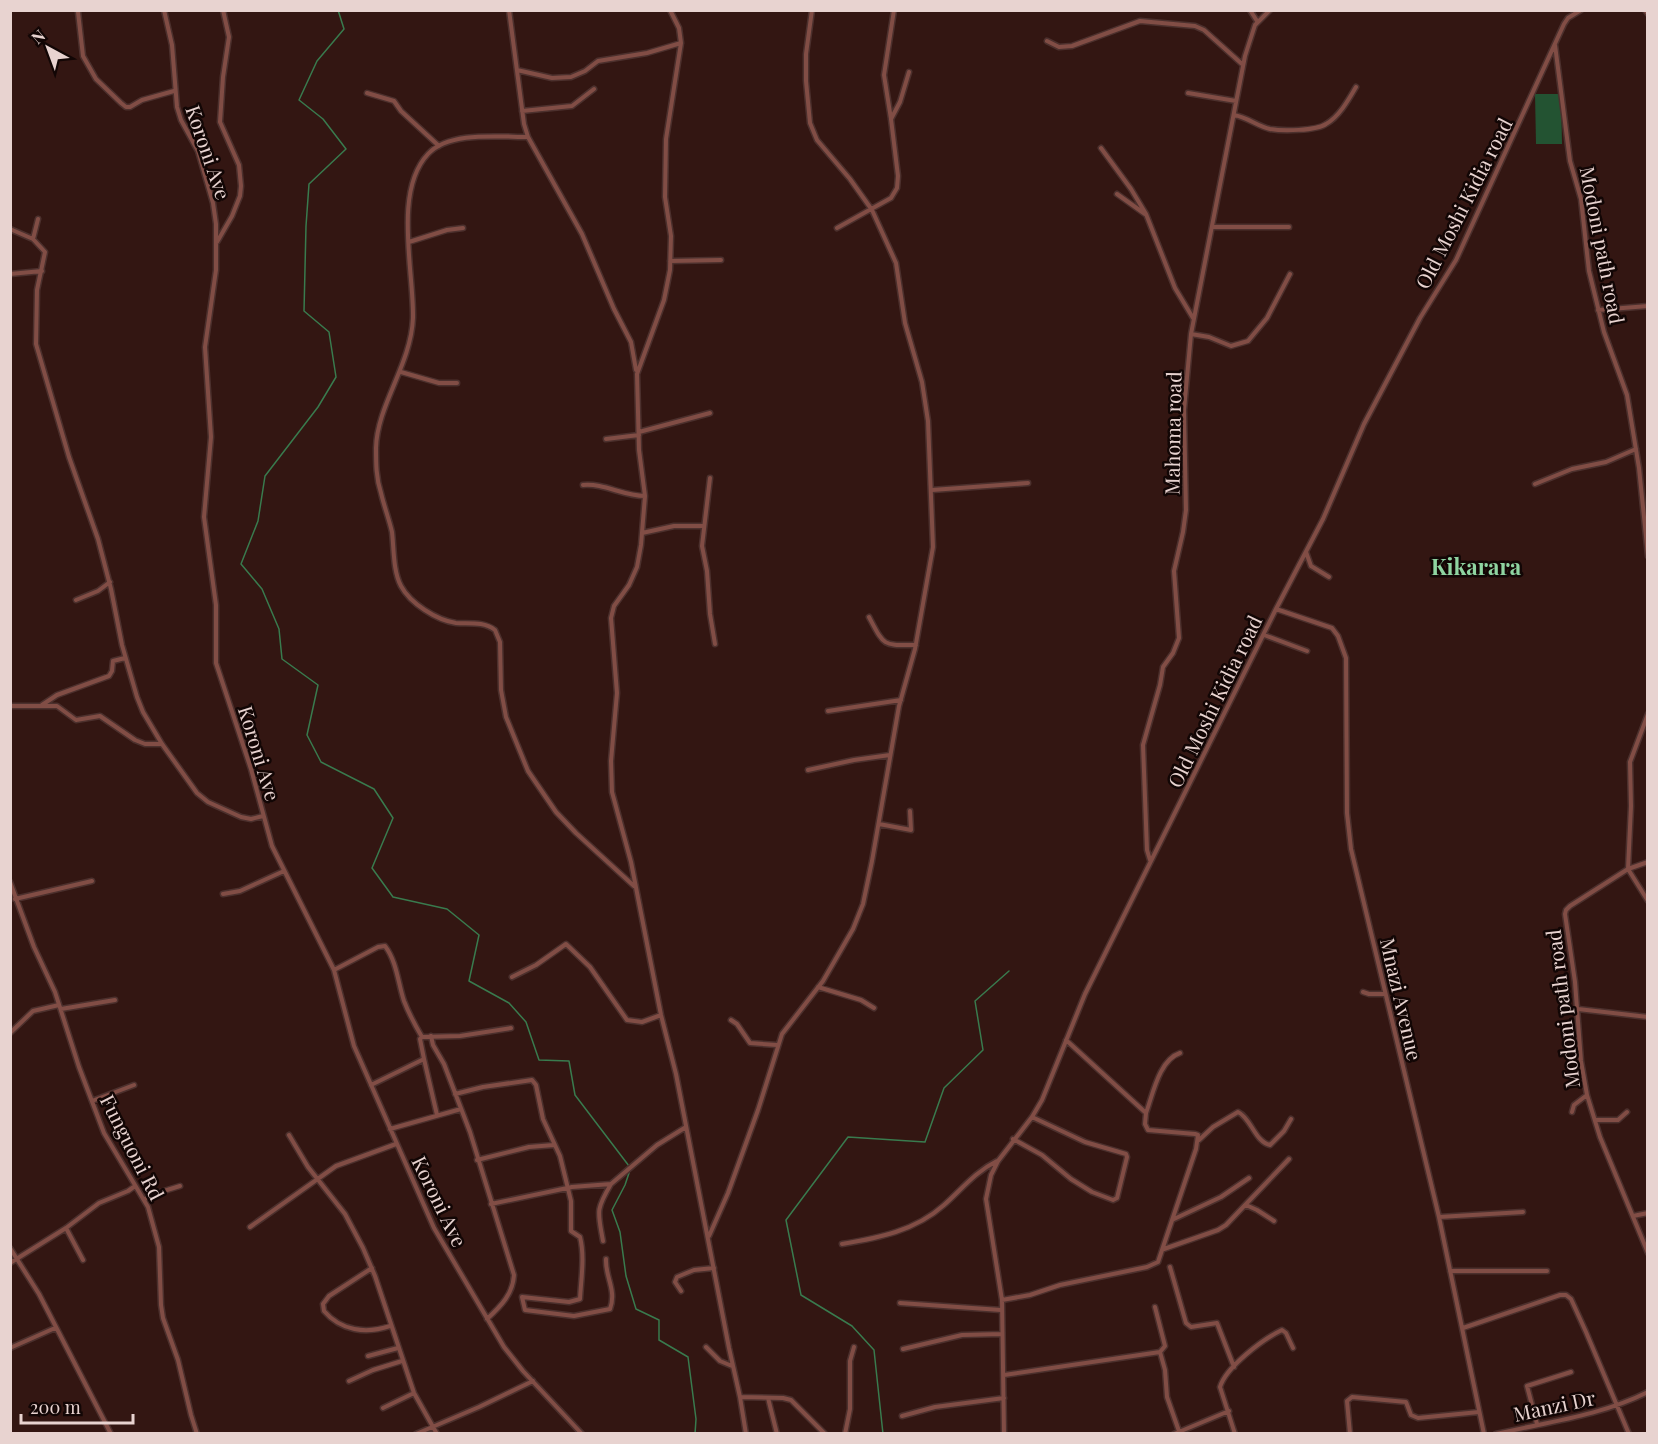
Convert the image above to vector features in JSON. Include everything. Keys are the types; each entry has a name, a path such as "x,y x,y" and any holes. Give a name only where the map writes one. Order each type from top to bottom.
{"street":[{"name":"Koroni Ave","path":"164,10 172,45 174,91 181,120 198,151 213,203 217,242 216,270 206,335 211,437 204,495 205,531 215,594 216,663 251,769 272,846 334,970 354,1046 444,1248 494,1333 509,1354 582,1434"},
{"path":"217,242 232,216 240,196 241,186 239,165 220,122 229,37 223,10"},
{"path":"509,10 522,111 528,136 582,234 634,352 637,374 639,458 645,496 637,567 629,585 614,606 611,618 617,693 610,761 612,792 629,854 709,1236 746,1434"},
{"path":"637,374 664,300 670,261 671,236 665,197 666,139 681,43 679,28 670,10"},
{"path":"709,1236 728,1193 758,1110 777,1045 786,1027 818,987 853,928 863,904 901,700 916,645 933,547 932,490 922,382 905,323 896,263 872,210 850,179 817,140 810,123 806,54 812,10"},
{"path":"837,228 891,198 897,188 898,176 884,68 894,10"},
{"path":"1250,10 1257,21 1270,10"},
{"name":"Old Moshi Kidia road","path":"1004,1434 1002,1300 986,1198 991,1175 1013,1139 1032,1117 1048,1088 1085,994 1323,519 1364,424 1420,318 1453,266 1572,10"},
{"path":"1568,18 1581,10"},
{"path":"78,12 83,56 96,79 121,104 130,107 142,100 174,91"},
{"path":"1047,41 1059,47 1072,46 1140,21 1195,26 1204,30 1243,64"},
{"name":"Mahoma road","path":"1151,861 1147,850 1143,745 1163,667 1173,653 1179,638 1174,571 1185,510 1184,410 1191,334 1243,64 1257,21"},
{"path":"517,70 552,78 571,77 598,62 647,53 681,43"},
{"name":"Modoni path road","path":"1555,44 1570,161 1581,200 1589,271 1604,332 1627,395 1636,449 1647,556"},
{"path":"891,119 900,102 909,72"},
{"path":"1234,115 1242,116 1271,129 1319,127 1331,120 1356,87"},
{"path":"522,111 572,106 594,89"},
{"path":"367,93 394,101 401,111 438,146"},
{"path":"1188,93 1236,101"},
{"path":"528,136 462,139 438,146 422,162 414,180 409,208 412,321 410,339 401,372 377,434 376,467 391,530 400,584 414,601 435,616 452,622 486,625 495,630 500,642 501,690 506,717 528,771 547,800 569,826 635,886"},
{"path":"1101,148 1146,214 1175,288 1193,319"},
{"path":"1117,194 1146,214"},
{"path":"33,238 38,219"},
{"path":"1212,227 1289,227"},
{"path":"409,242 447,230 463,228"},
{"path":"10,229 33,238 45,252 37,290 36,344 69,457 98,539 110,582 125,658 143,712 162,744 200,796 223,810 243,818 263,816"},
{"path":"670,261 721,260"},
{"path":"10,274 42,271"},
{"path":"1191,334 1206,336 1231,346 1248,340 1267,318 1290,274"},
{"path":"1598,310 1647,306"},
{"path":"401,372 439,383 457,383"},
{"path":"606,439 639,434 710,413"},
{"path":"1534,484 1572,469 1606,462 1636,449"},
{"path":"710,478 702,546 715,644"},
{"path":"932,490 1028,483"},
{"path":"583,485 599,486 633,496 645,496"},
{"path":"642,532 674,526 704,526"},
{"path":"1306,551 1311,566 1329,577"},
{"path":"76,600 98,591 110,582"},
{"name":"Mnazi Avenue","path":"1276,609 1332,628 1343,648 1346,669 1349,831 1356,870 1439,1217 1484,1434"},
{"path":"869,617 885,644 916,645"},
{"path":"1264,634 1307,651"},
{"path":"42,706 57,695 109,676 113,661 125,658"},
{"path":"828,711 901,700"},
{"path":"10,706 57,706 76,720 100,716 135,740 145,744 162,744"},
{"path":"1647,714 1630,762 1631,806 1628,869 1647,901"},
{"path":"808,770 890,755"},
{"path":"879,824 911,830 910,811"},
{"path":"1628,869 1647,862"},
{"name":"Modoni path road","path":"1628,869 1566,910 1578,1009 1581,1061 1587,1095 1600,1137 1634,1216 1647,1253"},
{"path":"223,894 240,891 284,871"},
{"name":"Funguoni Rd","path":"10,882 60,1007 104,1133 145,1199 154,1225 159,1246 163,1318 178,1360 197,1434"},
{"path":"15,899 92,882"},
{"path":"512,977 536,965 566,944 590,967 627,1020 642,1022 661,1015"},
{"path":"334,970 378,947 385,946 398,974 401,992 411,1020 422,1037 420,1039 437,1115"},
{"path":"818,987 861,1000 874,1008"},
{"path":"1363,992 1385,994"},
{"path":"10,1033 33,1011 115,1000"},
{"path":"1578,1009 1647,1017"},
{"path":"731,1020 737,1024 750,1043 777,1045"},
{"path":"422,1037 460,1036 511,1028"},
{"path":"431,1036 470,1132 514,1275 514,1286 510,1293 487,1319"},
{"path":"1066,1040 1146,1113"},
{"path":"1002,1300 1147,1267 1158,1262 1198,1136 1149,1130 1145,1124 1146,1113 1164,1066 1172,1056 1180,1053"},
{"path":"371,1085 424,1059"},
{"path":"455,1094 483,1087 532,1080 536,1085 543,1119 559,1153 572,1211 571,1231 580,1237 582,1250 580,1300 558,1302 522,1297 525,1309 528,1312 574,1316 610,1308 613,1291 606,1268 606,1259"},
{"path":"92,1101 134,1085"},
{"path":"1572,1112 1574,1105 1587,1095"},
{"path":"390,1129 460,1109"},
{"path":"1198,1141 1213,1127 1238,1112 1244,1116 1263,1143 1270,1145 1284,1131 1291,1119"},
{"path":"1595,1120 1618,1120 1627,1112"},
{"path":"1013,1139 1042,1155 1071,1179 1092,1192 1113,1200 1118,1198 1126,1154 1085,1142 1032,1117"},
{"path":"603,1241 598,1212 611,1184 657,1145 686,1127"},
{"path":"289,1135 317,1179 345,1214 372,1268 414,1393 437,1434"},
{"path":"250,1227 345,1162 396,1144"},
{"path":"477,1160 529,1147 554,1145"},
{"path":"1163,1250 1218,1230 1233,1220 1289,1159"},
{"path":"842,1244 882,1238 902,1231 934,1213 980,1170 998,1161"},
{"path":"1173,1219 1221,1197 1249,1178"},
{"path":"491,1204 567,1189 611,1184"},
{"path":"10,1263 66,1228 99,1203 135,1186"},
{"path":"145,1199 180,1186"},
{"path":"1246,1205 1257,1209 1274,1221"},
{"path":"1439,1217 1523,1212"},
{"path":"1634,1216 1647,1213"},
{"path":"66,1228 83,1260"},
{"path":"10,1248 39,1294 111,1434"},
{"path":"1170,1267 1186,1323 1191,1327 1217,1323 1234,1366"},
{"path":"372,1268 329,1296 323,1304 324,1311 338,1322 359,1330 370,1332 390,1326"},
{"path":"681,1291 675,1282 677,1277 694,1270 714,1268"},
{"path":"1450,1271 1547,1271"},
{"path":"1463,1328 1560,1295 1566,1295 1571,1299 1629,1434"},
{"path":"900,1304 1001,1310"},
{"path":"1004,1376 1160,1352 1165,1346 1155,1307"},
{"path":"10,1348 55,1328"},
{"path":"1235,1434 1220,1387 1225,1377 1234,1366 1281,1330 1286,1333 1293,1348"},
{"path":"903,1348 963,1335 1002,1334"},
{"path":"706,1347 720,1361 732,1366"},
{"path":"845,1434 850,1409 850,1360 854,1347"},
{"path":"369,1356 398,1348"},
{"path":"1160,1352 1165,1370 1167,1397 1178,1433 1229,1411"},
{"path":"349,1381 373,1370 402,1361"},
{"path":"1537,1424 1527,1386 1571,1372"},
{"path":"416,1434 533,1381"},
{"name":"Manzi Dr","path":"1496,1434 1590,1414 1618,1406 1647,1392"},
{"path":"383,1408 414,1393"},
{"path":"740,1397 791,1400 825,1434"},
{"path":"1350,1433 1347,1401 1352,1397 1406,1402 1411,1415 1418,1418 1480,1412"},
{"path":"768,1398 777,1434"},
{"path":"902,1416 935,1407 1004,1398"}],"green space":[{"path":"1535,94 1561,94 1562,144 1536,144"}],"waterway":[{"path":"338,10 344,29 317,61 299,100 323,119 346,149 309,184 306,226 304,311 329,332 336,377 318,407 265,476 258,521 241,564 262,589 279,629 282,659 318,685 307,735 321,762 374,789 393,818 372,868 393,897 447,909 479,935 469,981 509,1003 526,1022 539,1060 569,1061 575,1095 629,1166"},
{"path":"883,1434 874,1350 852,1326 801,1295 786,1220 848,1137 925,1142 944,1088 983,1050 975,1001 1009,971"},
{"path":"630,1170 612,1210 620,1232 626,1276 636,1309 659,1320 659,1340 688,1357 696,1419 695,1434"}],"district":[{"name":"Kikarara","path":"1476,566"}]}
